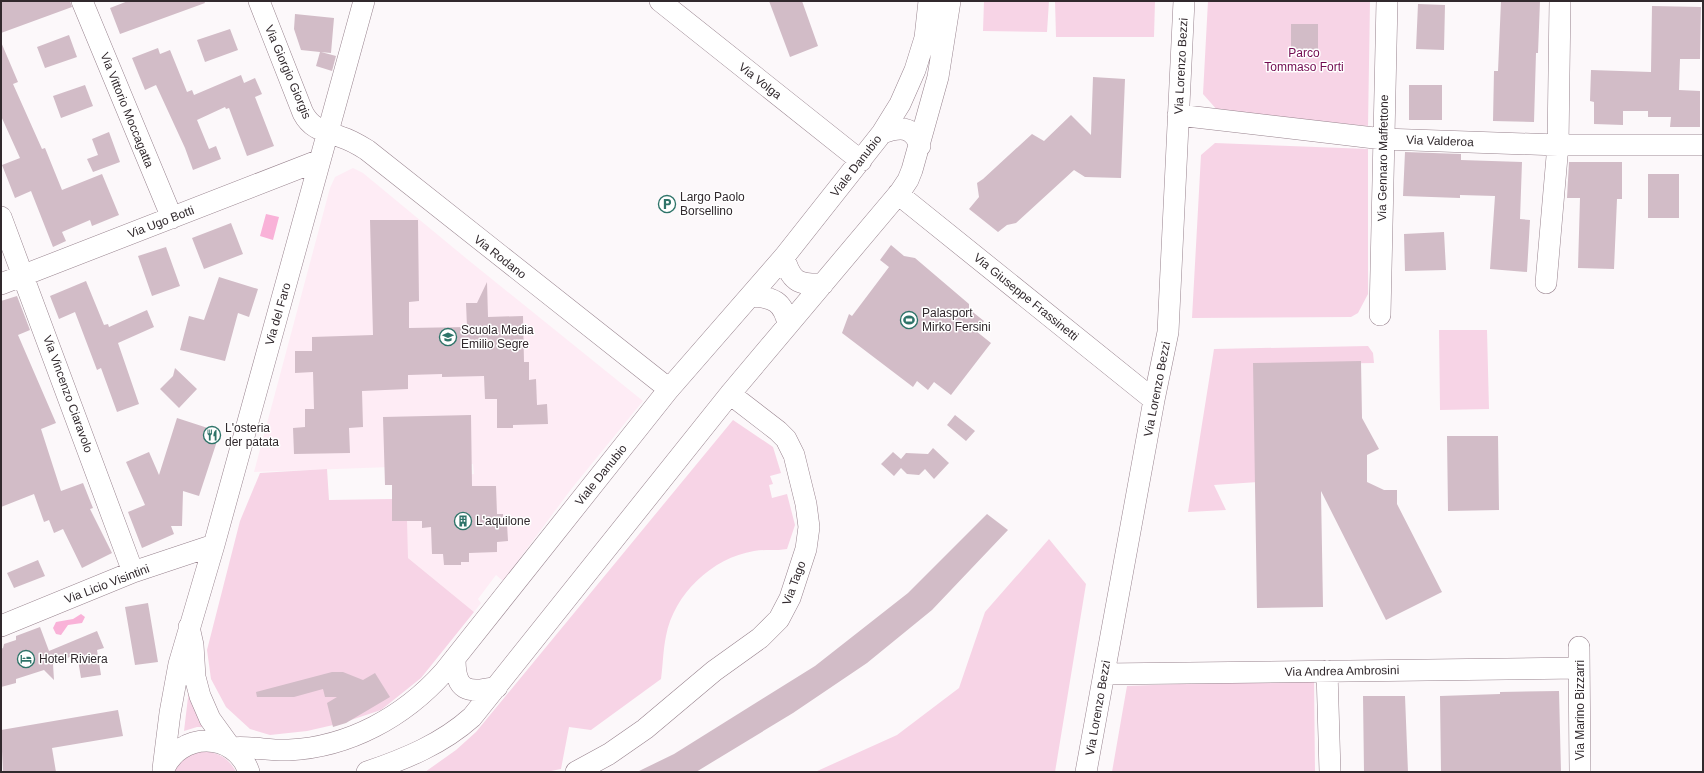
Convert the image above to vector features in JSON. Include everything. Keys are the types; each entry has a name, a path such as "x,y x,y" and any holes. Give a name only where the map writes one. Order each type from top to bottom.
{"street":[{"name":"Via Vittorio Moccagatta","path":"82,1 172,218"},
{"name":"Via Giorgio Giorgis","path":"259,1 303,113 312,125 328,133"},
{"name":"Via del Faro","path":"163,770 174,687 179,664 214,544 364,1"},
{"name":"Via Volga","path":"660,1 861,161"},
{"path":"882,133 900,104 915,70 925,38 930,1"},
{"path":"367,772 400,761 452,734 472,717 730,394 898,194 908,180 920,146 942,63 950,1"},
{"name":"Via Lorenzo Bezzi","path":"1086,772 1154,400 1168,332 1184,1"},
{"name":"Via Gennaro Maffettone","path":"1380,315 1387,1"},
{"path":"1546,283 1558,145 1560,1"},
{"name":"Via Valderoa","path":"1178,115 1383,139 1558,145 1703,145"},
{"name":"Viale Danubio","path":"231,748 301,750 328,745 352,738 377,726 403,709 438,679 669,390 784,257 882,133 893,129 908,130 915,136 920,146"},
{"name":"Via Rodano","path":"328,133 353,142 367,150 669,390"},
{"name":"Via Ugo Botti","path":"1,284 320,160"},
{"name":"Via Giuseppe Frassinetti","path":"898,194 1154,400"},
{"name":"Via Vincenzo Ciaravolo","path":"1,217 133,572"},
{"path":"784,257 789,272 796,280 807,284 823,284"},
{"path":"750,296 764,296 776,300 784,312 788,324"},
{"name":"Via Tago","path":"576,772 609,754 638,735 714,671 760,638 779,619 790,598 806,549 809,527 806,504 794,455 786,439 778,431 730,394"},
{"name":"Via Licio Visintini","path":"1,626 133,572 214,544"},
{"path":"189,627 193,646 196,683 200,696 210,719 231,748 247,765 249,772"},
{"name":"Via Marino Bizzarri","path":"1579,647 1580,772"},
{"path":"455,658 456,674 460,683 464,687 475,690 497,687"},
{"name":"Via Andrea Ambrosini","path":"1104,674 1579,668"},
{"path":"1327,671 1330,772"},
{"path":"163,770 170,757 180,748 192,742 219,742 231,748"}],"shaded area":[{"path":"353,168 363,173 643,401 572,488 503,581 496,575 478,599 481,603 474,612 408,558 369,500 400,499 455,476 474,474 473,464 254,472 330,188 335,177"},
{"path":"266,214 279,217 273,240 260,236"},
{"path":"81,614 85,617 82,623 68,625 61,635 56,634 53,628 56,622 73,619"}],"green space":[{"path":"984,1 1049,1 1047,32 983,31"},
{"path":"1055,1 1155,1 1154,37 1056,37"},
{"name":"Parco Tommaso Forti","path":"1208,1 1370,1 1368,126 1218,111 1203,94"},
{"path":"1215,143 1368,149 1368,294 1358,313 1351,317 1192,318 1201,155"},
{"path":"1439,330 1487,330 1489,409 1440,410"},
{"path":"1368,346 1373,353 1374,363 1258,365 1258,482 1214,485 1226,510 1188,512 1214,349"},
{"path":"733,420 773,447 781,473 770,476 773,484 769,485 772,498 787,494 795,525 787,549 758,550 738,555 724,561 697,580 686,592 670,621 665,641 661,679 591,730 569,727 561,769 546,772 425,772 456,750 476,732"},
{"path":"327,469 329,500 392,499 392,521 407,521 408,558 474,612 421,678 381,710 342,723 307,731 270,735 250,729 226,707 211,679 207,650 240,521 260,473"},
{"path":"1049,539 1086,584 1055,772 815,772 897,735 959,688 985,612"},
{"path":"1314,679 1315,772 1112,772 1127,686"},
{"path":"189,689 210,727 197,727 184,731"},
{"path":"204,751 223,757 230,763 236,772 174,772 182,760"}],"building":[{"path":"1,1 70,1 72,7 1,33"},
{"path":"128,1 204,1 205,3 120,34 110,8"},
{"path":"769,1 802,1 818,46 790,57"},
{"path":"1501,1 1540,1 1538,53 1536,53 1534,122 1493,121 1494,71 1498,71"},
{"path":"1418,4 1445,5 1444,50 1416,49"},
{"path":"1652,6 1701,7 1700,59 1680,59 1679,90 1700,91 1700,127 1670,127 1671,117 1648,117 1648,111 1623,111 1623,125 1594,124 1594,102 1590,101 1591,70 1651,72"},
{"path":"295,14 334,18 331,53 321,52 336,56 332,71 316,66 320,52 301,50 294,29"},
{"path":"1291,24 1318,24 1318,52 1291,52"},
{"path":"230,29 238,50 205,62 197,40"},
{"path":"69,35 77,57 45,68 37,47"},
{"path":"1,42 18,82 13,84 42,149 45,148 62,190 102,174 119,215 92,226 90,220 62,232 66,241 53,247 31,191 15,198 2,165 20,158 1,116"},
{"path":"158,48 160,54 170,50 187,92 192,90 194,95 241,75 244,83 255,78 262,94 255,97 274,146 247,156 229,108 226,109 225,107 197,120 209,149 216,146 221,159 193,170 185,148 156,85 145,90 132,58"},
{"path":"1093,77 1125,79 1121,178 1085,177 1074,170 1016,223 1007,225 998,232 969,209 979,197 977,183 1032,134 1044,141 1071,115 1091,135"},
{"path":"85,85 93,106 61,118 53,96"},
{"path":"1409,85 1442,85 1442,120 1409,120"},
{"path":"109,132 120,162 93,172 87,159 98,155 92,139"},
{"path":"1405,152 1461,154 1461,160 1522,162 1520,219 1530,220 1527,272 1490,269 1495,196 1460,195 1460,198 1403,196"},
{"path":"1569,162 1622,162 1622,199 1617,199 1614,269 1578,268 1580,198 1567,198"},
{"path":"1648,174 1679,174 1679,218 1648,218"},
{"name":"Scuola Media Emilio Segre","path":"370,220 418,220 419,301 409,302 409,328 467,327 466,303 477,303 487,282 488,317 523,316 524,362 529,362 529,380 536,379 537,405 547,404 548,424 513,425 513,428 497,428 497,399 485,399 484,376 442,377 442,374 408,375 408,389 362,391 363,427 349,428 350,453 294,454 293,428 305,427 305,409 314,409 313,372 295,373 295,351 312,351 312,337 373,335"},
{"path":"231,223 243,254 204,269 192,238"},
{"path":"1444,232 1446,270 1405,271 1404,234"},
{"name":"Palasport Mirko Fersini","path":"891,245 904,256 915,258 969,304 969,309 984,321 976,331 991,343 951,395 934,382 928,390 917,381 913,387 842,333 849,314 852,316 889,267 880,260"},
{"path":"166,247 180,286 152,296 138,256"},
{"path":"219,277 258,289 249,317 238,313 225,361 180,350 189,316 204,320"},
{"path":"86,281 104,325 108,324 109,327 147,310 154,327 118,343 139,404 117,412 101,368 97,370 75,312 59,319 50,296"},
{"path":"17,296 30,330 18,335 56,423 41,429 61,491 83,483 93,508 90,509 112,553 82,568 63,529 54,533 49,520 44,522 34,494 1,507 1,301"},
{"path":"1361,361 1362,418 1379,449 1367,455 1367,482 1384,490 1397,490 1397,504 1442,592 1386,620 1321,491 1323,607 1257,608 1253,363"},
{"path":"175,368 197,389 179,408 160,389 173,376"},
{"path":"471,415 472,486 496,486 497,514 503,514 503,524 507,524 508,541 497,542 497,552 469,553 469,562 461,562 461,565 444,565 443,554 432,554 431,527 422,528 422,521 392,521 392,485 385,485 383,417"},
{"path":"955,415 975,431 966,441 947,425"},
{"path":"177,418 220,432 199,496 183,491 182,526 171,526 174,534 142,548 128,512 145,505 126,462 149,452 159,475"},
{"path":"1447,436 1498,436 1499,510 1448,511"},
{"path":"933,448 949,463 934,479 925,469 919,475 907,474 901,468 894,476 881,464 893,452 901,459 906,453 928,454"},
{"path":"987,514 1008,530 932,610 867,663 793,713 696,772 637,772 674,754 815,666 908,593"},
{"path":"38,560 45,576 14,588 7,573"},
{"path":"148,603 158,662 135,665 125,607"},
{"name":"Hotel Riviera","path":"40,627 49,651 97,631 104,648 97,650 101,675 81,678 77,654 53,664 54,680 44,670 16,679 16,683 1,687 1,649 3,648 4,644 16,640 16,636"},
{"path":"332,672 343,672 363,680 375,673 390,697 346,723 333,727 327,703 337,697 325,697 323,689 294,697 257,697 256,692"},
{"path":"1559,691 1561,772 1441,772 1440,696 1500,694 1500,692"},
{"path":"1363,696 1405,696 1408,772 1364,772"},
{"path":"118,710 123,736 52,748 56,772 3,772 1,730"}],"place":[{"name":"Largo Paolo Borsellino","path":"667,204"},
{"name":"Palasport Mirko Fersini","path":"909,320"},
{"name":"Scuola Media Emilio Segre","path":"448,337"},
{"name":"L'osteria der patata","path":"212,435"},
{"name":"L'aquilone","path":"463,521"},
{"name":"Hotel Riviera","path":"26,659"}]}
